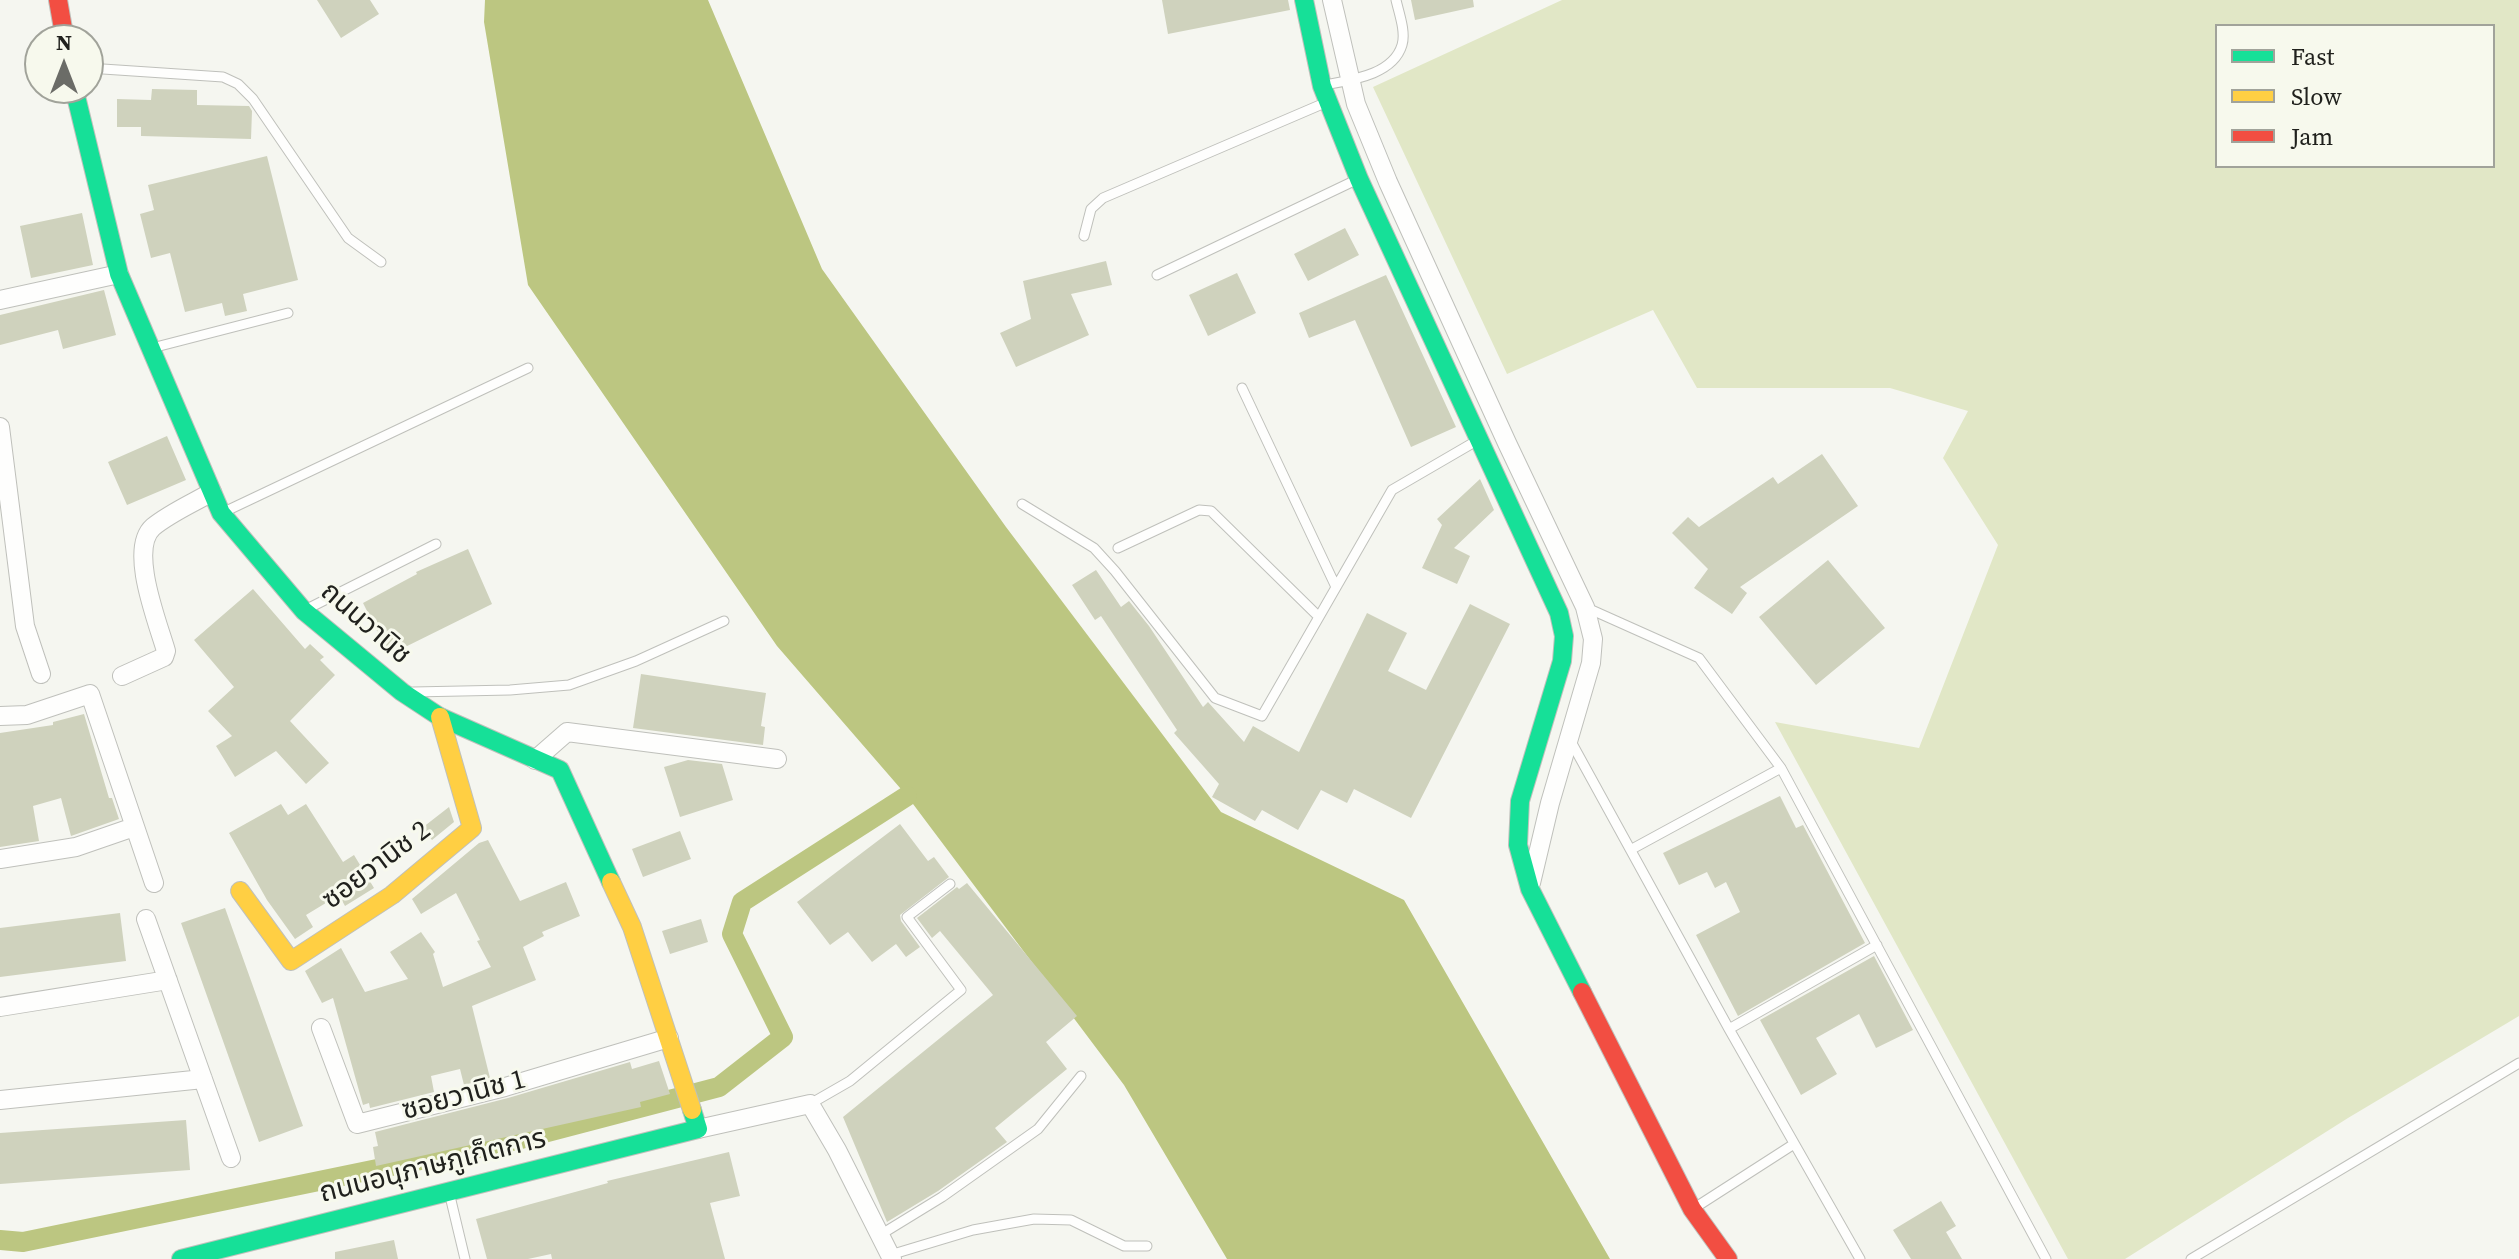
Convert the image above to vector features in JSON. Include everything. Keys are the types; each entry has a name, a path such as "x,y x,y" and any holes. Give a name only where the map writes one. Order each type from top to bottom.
{"street":[{"path":"58,0 62,24"},
{"path":"1304,0 1324,94 1359,179 1559,613 1564,636 1562,661 1520,801 1518,845 1530,889 1692,1209 1728,1259"},
{"path":"1332,0 1349,80 1388,182 1585,607 1593,639 1591,663 1550,803 1530,889"},
{"name":"ถนนวานิช","path":"78,104 119,274 221,513 304,611 402,692 440,717 560,770 632,927 698,1129"},
{"path":"0,300 119,274"},
{"path":"0,427 25,626 41,674"},
{"path":"122,676 164,657 166,651 141,558 145,540 151,529 212,492"},
{"path":"0,716 27,715 90,694 154,883"},
{"name":"ซอยวานิช 2","path":"240,891 291,961 392,895 472,828 440,717"},
{"path":"535,760 567,732 777,759"},
{"path":"0,859 76,847 134,827"},
{"path":"146,919 231,1158"},
{"path":"0,1007 168,980"},
{"name":"ซอยวานิช 1","path":"321,1028 357,1124 505,1087 669,1038"},
{"path":"0,1100 203,1079"},
{"path":"698,1129 810,1104 891,1257"},
{"name":"ถนนอนุภาษภูเก็ตการ","path":"181,1259 698,1129"}],"lane":[{"path":"1084,236 1091,209 1103,198 1349,80 1390,64 1402,44 1396,0"},
{"path":"104,69 223,77 238,84 253,99 348,238 381,262"},
{"path":"1157,275 1359,179"},
{"path":"149,348 288,313"},
{"path":"221,513 528,368"},
{"path":"1242,388 1336,587"},
{"path":"1022,504 1094,548 1215,698 1262,716 1392,490 1478,440"},
{"path":"1118,548 1199,510 1211,511 1319,617"},
{"path":"304,611 436,544"},
{"path":"1585,607 1699,658 1781,768 2046,1259"},
{"path":"402,692 510,690 569,685 636,661 724,621"},
{"path":"1569,738 1860,1259"},
{"path":"1632,849 1781,768"},
{"path":"810,1104 850,1081 961,990 907,917 950,884"},
{"path":"1729,1029 1877,945"},
{"path":"2191,1259 2519,1063"},
{"path":"880,1235 942,1197 1038,1129 1081,1076"},
{"path":"1692,1209 1794,1144"},
{"path":"449,1192 465,1259"},
{"path":"891,1257 973,1230 1034,1219 1071,1220 1124,1246 1147,1246"}],"shaded area":[{"path":"485,0 708,0 822,269 1006,527 1221,812 1404,900 1610,1259 1227,1259 1124,1085 907,796 777,646 528,285 484,22"},
{"path":"1562,0 2519,0 2519,1016 2348,1118 2125,1259 2068,1259 1775,722 1919,748 1998,545 1943,458 1968,411 1890,388 1697,388 1653,310 1507,374 1373,87"}],"building":[{"path":"317,0 370,0 379,14 341,38"},
{"path":"1162,0 1288,0 1290,10 1168,34"},
{"path":"1411,0 1473,0 1474,7 1415,20"},
{"path":"152,89 197,90 197,105 249,106 252,111 251,139 141,136 141,127 117,127 117,99 151,100"},
{"path":"267,156 298,280 243,294 247,311 225,316 222,303 185,312 170,253 151,258 140,214 154,210 148,185"},
{"path":"82,213 93,265 31,278 20,226"},
{"path":"1345,228 1359,255 1308,281 1294,254"},
{"path":"1106,261 1112,285 1071,294 1089,335 1016,367 1000,333 1031,319 1023,281"},
{"path":"1237,273 1256,313 1208,336 1189,295"},
{"path":"1386,275 1456,427 1411,447 1355,320 1309,338 1299,313"},
{"path":"104,290 116,335 63,349 58,330 0,345 0,315"},
{"path":"167,436 186,480 127,505 108,462"},
{"path":"1822,454 1858,506 1740,587 1747,593 1732,614 1694,588 1708,569 1672,533 1688,517 1699,527 1773,477 1778,484"},
{"path":"1480,479 1494,510 1454,548 1470,556 1457,584 1422,568 1442,525 1437,519"},
{"path":"468,549 492,604 389,655 363,603 416,572"},
{"path":"1828,560 1885,628 1816,685 1759,617"},
{"path":"1096,570 1121,607 1129,601 1149,626 1203,707 1208,702 1244,742 1253,726 1299,752 1367,613 1407,633 1388,671 1426,690 1470,604 1510,624 1411,818 1354,789 1347,803 1321,790 1298,830 1262,810 1255,821 1212,797 1219,784 1174,733 1177,730 1101,616 1095,620 1072,585"},
{"path":"253,589 305,649 310,644 324,657 320,660 335,675 290,721 329,763 306,784 276,751 235,777 216,746 232,736 208,711 234,687 194,640"},
{"path":"641,674 766,693 761,726 765,727 763,745 633,728"},
{"path":"84,714 109,798 112,798 119,819 71,836 61,798 33,806 39,841 0,847 0,733 53,725 53,722"},
{"path":"688,760 722,764 733,800 680,817 664,767"},
{"path":"1780,796 1796,828 1803,825 1865,943 1738,1016 1696,935 1740,912 1726,882 1715,888 1707,872 1679,885 1663,853"},
{"path":"281,804 288,815 306,804 343,862 354,855 374,888 345,906 339,895 306,915 313,927 295,939 267,900 229,833"},
{"path":"449,807 454,822 432,840 422,828"},
{"path":"900,824 928,861 934,857 949,877 900,915 920,947 906,957 896,944 872,962 848,932 830,945 797,902"},
{"path":"680,831 691,859 643,877 632,849"},
{"path":"488,840 520,901 566,882 580,916 542,932 544,936 523,947 536,980 472,1006 490,1078 464,1085 460,1069 431,1076 434,1092 370,1108 369,1103 363,1105 333,998 322,1003 305,971 341,948 365,992 408,979 390,952 421,932 435,952 443,987 491,967 456,893 421,914 412,899 479,843"},
{"path":"967,883 1077,1016 1046,1042 1067,1069 995,1128 1007,1142 938,1191 887,1222 843,1117 993,995 940,931 932,938 917,918 957,887 959,889"},
{"path":"225,908 303,1126 259,1142 181,923"},
{"path":"120,913 126,961 0,977 0,928"},
{"path":"701,919 708,942 670,954 662,931"},
{"path":"1874,956 1913,1030 1876,1048 1859,1014 1816,1038 1837,1074 1801,1095 1760,1020"},
{"path":"659,1061 670,1094 640,1102 641,1107 376,1166 373,1147 378,1146 375,1132 508,1098 630,1062 632,1069"},
{"path":"186,1120 190,1170 0,1184 0,1133"},
{"path":"729,1152 740,1196 710,1203 725,1259 552,1259 551,1254 528,1259 487,1259 476,1219 607,1181"},
{"path":"1941,1201 1956,1226 1946,1232 1962,1259 1911,1259 1893,1230"},
{"path":"394,1240 398,1259 335,1259 335,1252"}],"waterway":[{"path":"0,1240 23,1242 513,1141 719,1087 783,1037 732,934 742,902 907,796"}],"traffic: fast":[{"path":"1304,0 1322,86 1359,179 1559,613 1564,636 1562,661 1520,801 1518,845 1530,889 1582,992"},
{"path":"78,104 119,274 221,513 304,611 402,692 440,717 560,770 611,882"},
{"path":"181,1259 698,1129 692,1110"}],"traffic: slow":[{"path":"240,891 291,961 392,895 472,828 440,717"},
{"path":"611,882 632,927 692,1110"}],"traffic: jam":[{"path":"58,0 62,24"},
{"path":"1582,992 1692,1209 1728,1259"}]}
